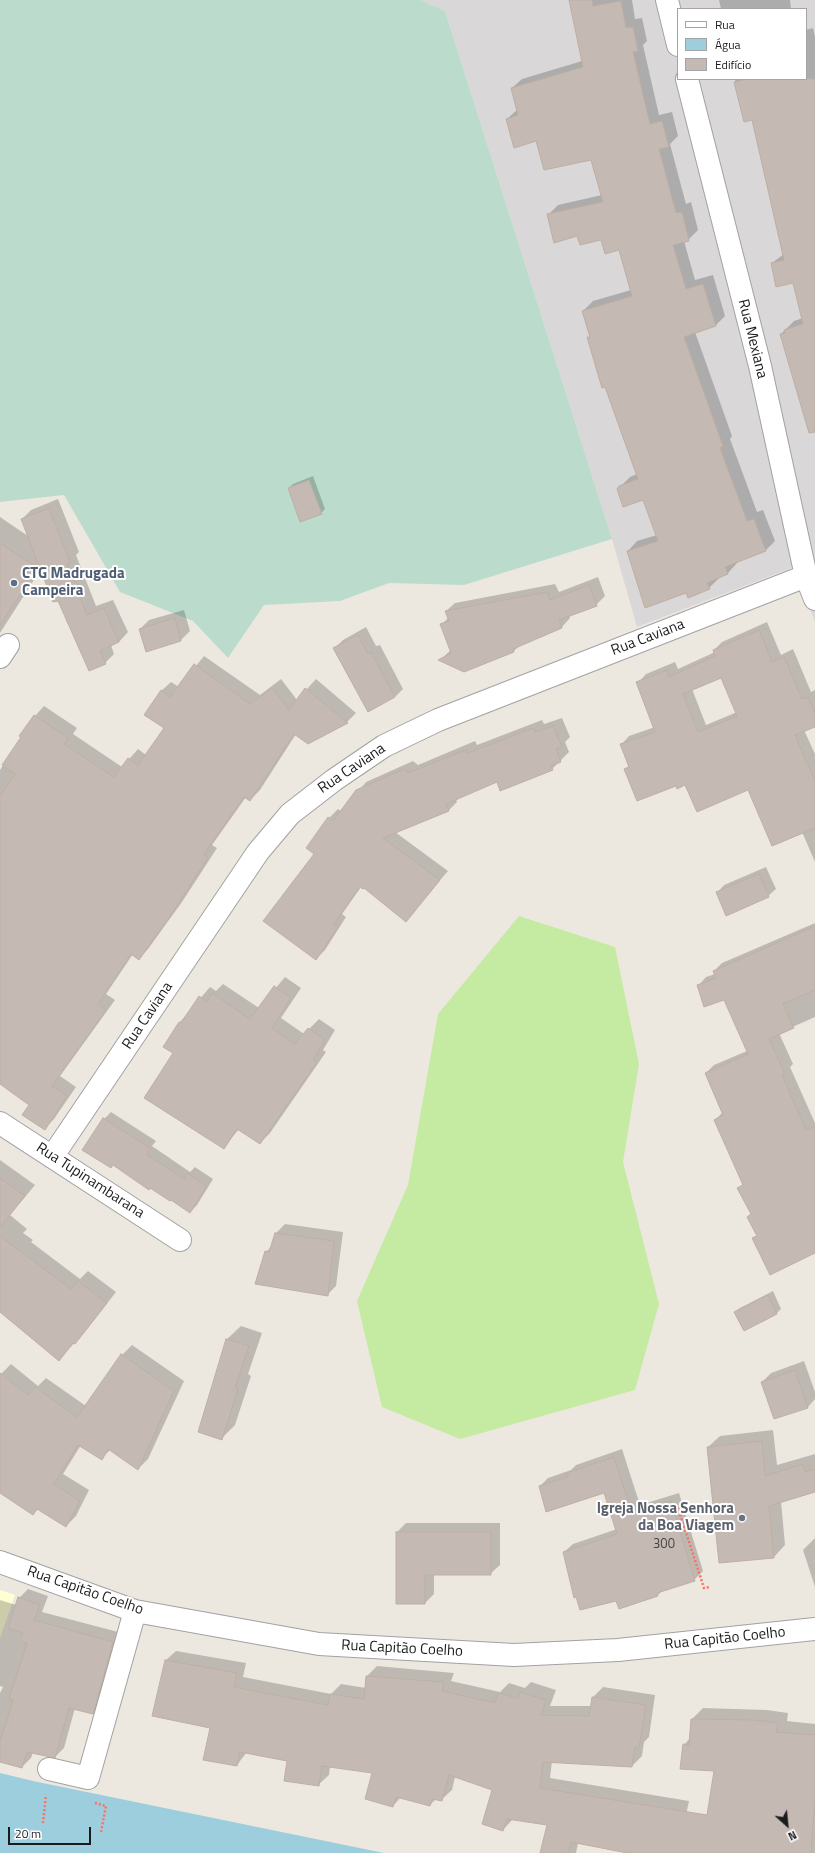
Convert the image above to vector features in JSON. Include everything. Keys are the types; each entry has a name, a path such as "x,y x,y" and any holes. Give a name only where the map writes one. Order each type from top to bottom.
{"street":[{"path":"667,0 677,41"},
{"name":"Rua Mexiana","path":"687,80 760,366 806,576 815,599"},
{"name":"Rua Caviana","path":"52,1157 258,852 290,814 334,780 384,746 438,720 806,576"},
{"name":"Rua Tupinambarana","path":"0,1123 180,1240"},
{"name":"Rua Capitão Coelho","path":"0,1562 135,1611 319,1644 514,1655 618,1650 815,1630"},
{"path":"49,1769 88,1778 135,1611"}],"path":[{"path":"673,1509 678,1508 704,1588 710,1587"},
{"path":"43,1823 46,1793 54,1795"},
{"path":"91,1802 106,1806 101,1832"}],"shaded area":[{"path":"0,0 421,0 445,11 612,539 464,585 389,583 340,601 264,605 228,658 193,621 120,592 64,495 0,502"},
{"path":"421,0 815,0 815,622 794,567 637,627 612,539 445,11"},
{"path":"0,1590 15,1595 0,1638"}],"green space":[{"path":"519,916 615,947 639,1064 623,1162 659,1304 635,1390 460,1439 382,1407 357,1301 408,1185 438,1014"}],"water":[{"path":"0,1773 33,1781 384,1853 0,1853"}],"building":[{"path":"569,0 592,0 593,6 621,1 626,28 633,27 638,51 633,52 650,124 662,121 669,147 659,149 676,213 682,212 689,241 673,245 686,289 703,284 716,326 684,337 723,446 720,448 747,521 754,519 766,551 725,567 728,574 707,583 710,589 688,598 686,593 645,608 627,551 658,541 643,500 623,507 617,489 619,486 638,479 605,387 602,388 587,337 590,337 582,311 632,296 619,250 605,254 601,240 580,245 577,236 554,243 547,214 603,202 591,160 544,170 536,141 514,148 506,119 518,115 511,88 583,67"},
{"path":"815,79 815,432 809,433 780,334 785,333 784,330 803,324 793,283 776,287 771,263 784,260 752,120 744,122 734,82 742,80"},
{"path":"309,480 322,514 300,522 288,488"},
{"path":"49,508 70,562 67,564 87,615 104,608 119,642 100,651 106,664 89,671 58,601 53,602 21,519"},
{"name":"CTG Madrugada Campeira","path":"0,543 38,568 0,625"},
{"path":"589,585 597,606 559,620 562,628 513,649 514,652 464,672 438,660 451,653 440,624 449,621 445,611 547,592 550,600"},
{"path":"175,618 181,641 146,652 139,629"},
{"path":"759,630 772,662 784,657 802,699 808,697 815,713 815,727 795,735 815,781 815,828 772,846 748,790 697,812 685,785 677,789 676,786 637,801 624,769 629,767 620,744 655,732 636,682 667,670 669,677 715,656 713,650","holes":["721,678 737,716 698,732 683,694"]},
{"path":"358,635 368,654 371,652 395,697 368,712 333,648"},
{"path":"194,664 250,704 272,688 289,710 305,688 348,723 308,744 294,734 250,801 244,797 204,854 208,857 173,912 139,960 131,954 98,1004 106,1010 52,1086 67,1096 45,1130 22,1115 29,1105 0,1084 0,796 15,774 2,765 21,737 19,736 34,715 68,738 64,744 114,777 128,758 138,765 164,728 144,715 161,690 170,697"},
{"path":"553,726 562,747 556,749 561,762 551,766 553,770 500,791 497,782 446,804 449,811 383,838 440,880 406,922 364,888 363,889 360,887 334,924 338,927 316,960 263,921 314,854 306,848 328,817 333,821 356,790 404,769 408,773 466,750 468,753 533,728 535,732"},
{"path":"759,874 769,897 726,916 716,892"},
{"path":"815,926 815,990 783,1004 794,1028 769,1039 785,1073 782,1075 806,1130 815,1126 815,1253 770,1275 752,1238 757,1236 747,1217 751,1214 737,1188 743,1185 714,1120 723,1115 705,1073 748,1054 724,1000 704,1007 697,985 716,978 713,971"},
{"path":"274,986 291,998 272,1028 295,1044 308,1028 325,1040 313,1060 317,1062 260,1144 237,1129 224,1149 144,1098 173,1053 163,1047 179,1022 181,1023 199,996 207,1002 212,993 250,1019"},
{"path":"103,1118 150,1148 146,1154 184,1179 187,1173 207,1186 190,1213 150,1188 149,1190 113,1165 111,1168 82,1150"},
{"path":"0,1178 25,1196 0,1227"},
{"path":"275,1233 334,1241 328,1296 255,1284 265,1251 269,1252"},
{"path":"0,1236 71,1289 78,1281 107,1303 75,1344 73,1343 59,1361 0,1312"},
{"path":"768,1295 777,1314 744,1331 734,1312"},
{"path":"226,1339 249,1346 235,1388 238,1389 222,1440 198,1432"},
{"path":"121,1354 174,1391 138,1470 108,1449 102,1460 78,1445 54,1484 80,1501 66,1527 37,1509 33,1515 0,1493 0,1373 28,1395 35,1387 77,1417"},
{"path":"795,1370 808,1408 774,1419 761,1382"},
{"name":"Igreja Nossa Senhora da Boa Viagem","path":"762,1441 765,1476 803,1464 805,1472 815,1469 815,1492 769,1506 774,1558 719,1563 707,1447"},
{"path":"614,1457 632,1513 671,1501 695,1581 657,1593 658,1596 619,1609 616,1601 580,1610 576,1597 574,1598 563,1552 617,1534 604,1493 546,1512 539,1486 568,1477 567,1473"},
{"path":"396,1532 491,1532 491,1575 425,1575 425,1604 396,1604"},
{"path":"18,1597 40,1605 34,1620 113,1642 93,1714 69,1708 55,1758 27,1752 22,1768 0,1762 0,1742 13,1700 9,1699 27,1643 20,1641 23,1633 8,1628"},
{"path":"165,1660 237,1673 234,1687 328,1705 330,1694 364,1699 366,1676 444,1682 442,1691 495,1703 498,1693 518,1698 520,1692 546,1700 541,1715 589,1716 592,1697 646,1705 639,1748 635,1747 632,1767 543,1762 540,1788 707,1815 714,1771 680,1769 683,1744 689,1745 691,1719 755,1720 778,1723 776,1732 815,1735 815,1799 811,1853 627,1853 571,1842 568,1853 540,1853 547,1825 507,1819 503,1831 482,1824 492,1790 449,1775 442,1801 432,1799 430,1806 396,1797 393,1807 365,1799 372,1773 322,1766 319,1786 284,1781 287,1761 240,1752 237,1766 203,1760 210,1728 152,1716"}],"place":[{"name":"CTG Madrugada Campeira","path":"14,583"},
{"name":"Igreja Nossa Senhora da Boa Viagem","path":"742,1518"}]}
